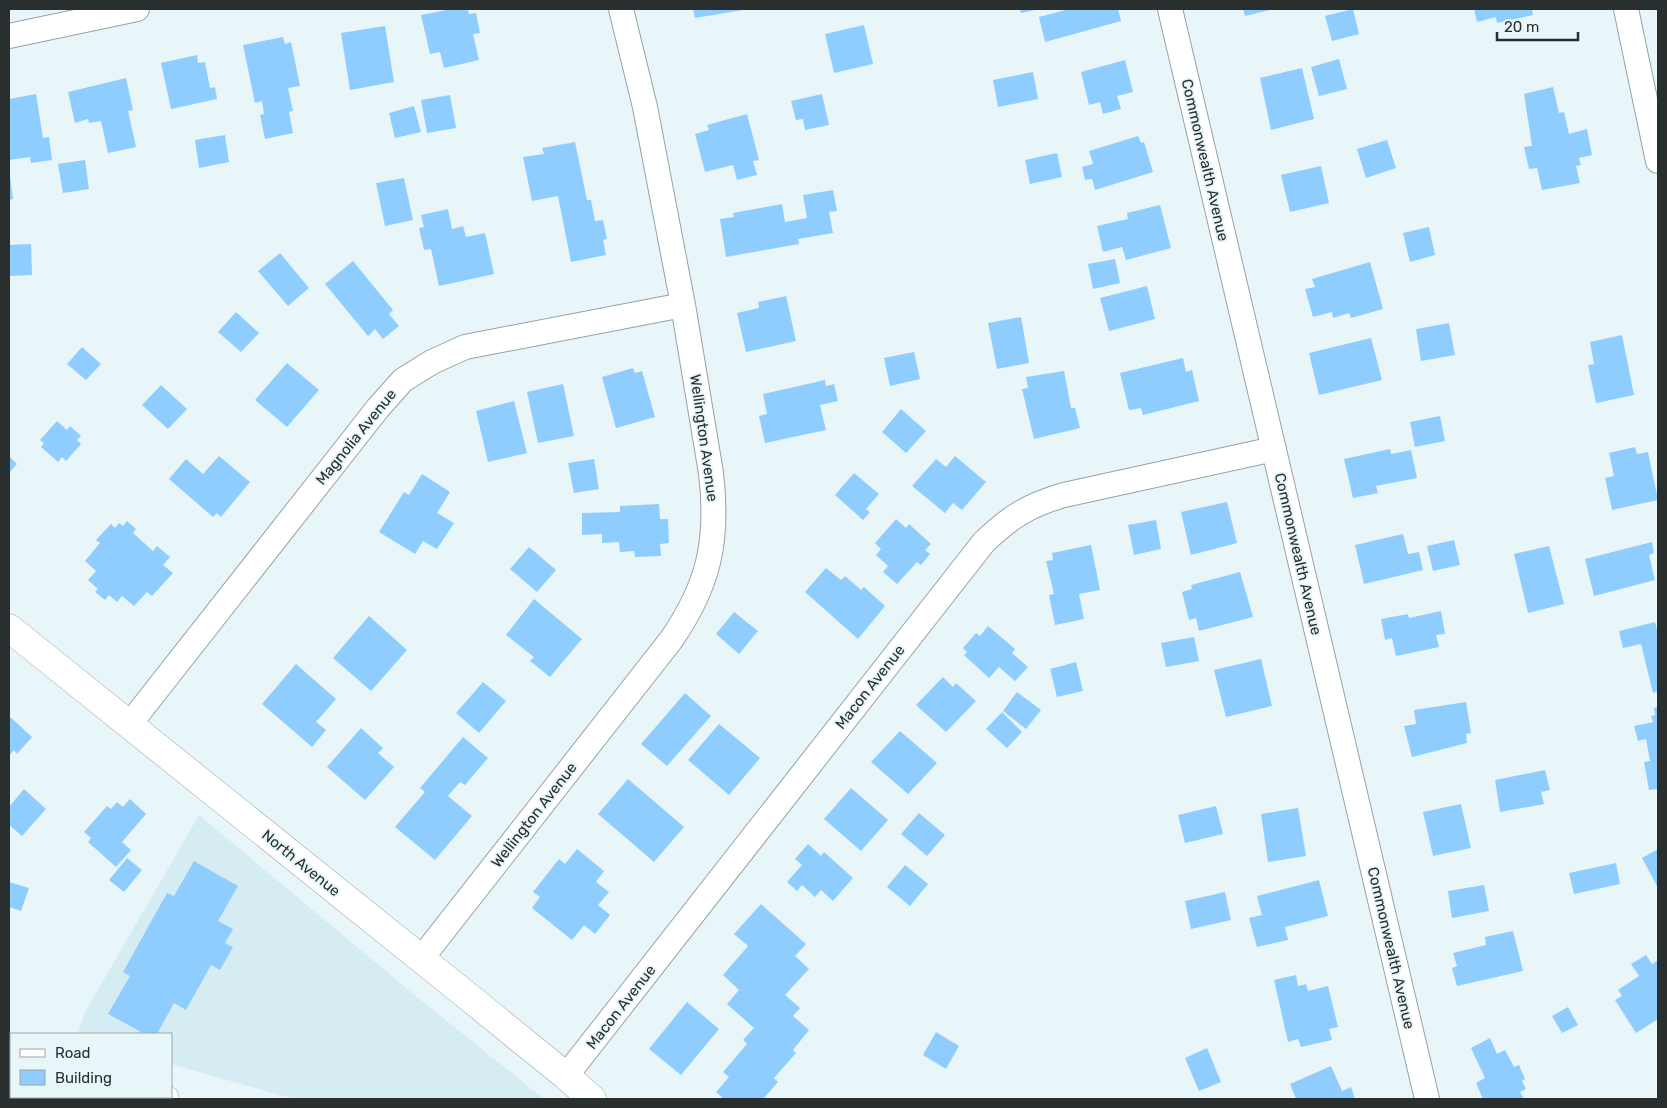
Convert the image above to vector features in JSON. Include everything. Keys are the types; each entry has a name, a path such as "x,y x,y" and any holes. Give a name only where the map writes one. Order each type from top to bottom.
{"main road":[{"name":"North Avenue","path":"9,628 566,1076 592,1099"}],"street":[{"path":"9,36 137,9"},
{"name":"Wellington Avenue","path":"421,959 671,640 692,607 701,589 706,572 713,535 714,496 683,305 645,107 621,9"},
{"name":"Commonwealth Avenue","path":"1170,9 1427,1099"},
{"path":"1626,9 1658,161"},
{"name":"Magnolia Avenue","path":"130,725 378,408 403,380 432,362 465,347 683,305"},
{"name":"Macon Avenue","path":"566,1076 978,549 1001,525 1041,501 1274,449"}],"shaded area":[{"path":"199,815 417,997 544,1099 294,1099 172,1064 172,1033 78,1033 84,1014"}],"building":[{"path":"452,9 468,9 469,14 476,13 480,33 473,34 479,60 444,68 440,52 430,54 421,15"},
{"path":"693,9 743,9 743,10 695,18"},
{"path":"1020,9 1034,9 1035,10 1021,13"},
{"path":"1066,9 1118,9 1121,21 1045,42 1039,17"},
{"path":"1243,9 1274,9 1245,16"},
{"path":"1353,9 1359,34 1332,41 1325,16"},
{"path":"1474,9 1532,9 1533,15 1497,23 1496,17 1477,22"},
{"path":"864,25 873,64 834,73 825,34"},
{"path":"385,26 394,82 350,90 341,33"},
{"path":"283,37 285,44 291,42 300,86 288,88 293,111 289,112 293,133 265,139 260,115 264,114 262,101 255,103 243,45"},
{"path":"197,55 198,63 205,62 210,88 215,87 217,99 171,109 161,63"},
{"path":"1339,59 1347,89 1319,96 1311,67"},
{"path":"1125,60 1133,92 1117,96 1121,109 1103,114 1100,102 1089,105 1081,72"},
{"path":"1302,68 1314,119 1271,130 1260,78"},
{"path":"1033,72 1038,99 998,107 993,80"},
{"path":"126,78 133,110 128,111 136,147 108,153 101,121 89,123 88,119 75,123 68,92"},
{"path":"1553,87 1559,113 1564,112 1569,134 1587,129 1592,155 1579,158 1581,165 1576,166 1580,183 1542,190 1537,168 1529,169 1524,147 1532,146 1524,94"},
{"path":"36,94 43,138 49,137 52,160 31,163 30,157 9,160 9,99"},
{"path":"822,94 829,125 805,130 803,119 796,120 791,101"},
{"path":"450,95 456,128 427,133 421,100"},
{"path":"414,106 421,132 395,138 389,113"},
{"path":"747,114 759,160 753,161 757,175 737,180 733,165 705,172 695,134 709,130 707,125"},
{"path":"225,135 229,162 199,168 195,140"},
{"path":"1138,136 1141,143 1144,142 1153,172 1095,190 1092,179 1085,180 1082,167 1093,164 1089,151"},
{"path":"1387,140 1396,168 1366,178 1357,149"},
{"path":"575,142 587,200 591,200 595,221 603,220 607,239 603,240 606,255 571,262 558,196 532,201 523,157 544,154 542,148"},
{"path":"1057,153 1062,177 1030,184 1025,160"},
{"path":"85,160 89,189 63,193 58,164"},
{"path":"1321,166 1329,203 1290,212 1281,175"},
{"path":"9,176 13,199 9,200"},
{"path":"404,178 413,220 385,226 376,183"},
{"path":"833,190 837,211 829,212 833,233 798,239 799,244 726,257 720,219 734,217 733,213 782,204 785,222 807,218 803,195"},
{"path":"1160,205 1171,248 1126,260 1122,247 1103,252 1097,226 1128,219 1127,213"},
{"path":"448,209 452,229 463,226 466,237 485,233 494,274 439,286 431,249 424,250 419,228 424,227 421,215"},
{"path":"1429,227 1435,255 1410,262 1403,233"},
{"path":"31,244 32,275 9,276 9,245"},
{"path":"280,253 309,288 288,306 258,271"},
{"path":"1115,259 1120,283 1093,289 1088,264"},
{"path":"353,261 393,310 389,314 399,326 383,339 375,329 368,336 325,284"},
{"path":"1370,262 1383,309 1351,318 1349,313 1333,318 1332,312 1313,317 1305,289 1315,287 1312,279"},
{"path":"1147,286 1155,319 1109,331 1100,298"},
{"path":"786,296 796,341 746,352 737,313 759,308 758,302"},
{"path":"236,312 259,333 241,352 218,332"},
{"path":"1021,317 1029,363 997,369 988,323"},
{"path":"1449,323 1455,355 1421,361 1416,329"},
{"path":"1622,335 1634,395 1596,403 1588,365 1594,364 1590,342"},
{"path":"1371,338 1382,380 1319,395 1309,353"},
{"path":"82,347 101,364 86,380 67,364"},
{"path":"914,352 920,379 890,386 884,358"},
{"path":"1183,358 1186,372 1192,370 1199,401 1143,415 1141,408 1129,410 1120,373"},
{"path":"287,363 319,390 287,427 255,400"},
{"path":"633,368 635,373 642,371 655,417 616,428 602,377"},
{"path":"1064,371 1071,408 1075,408 1080,428 1034,439 1022,389 1028,388 1026,377"},
{"path":"825,380 826,386 834,384 838,401 820,405 826,430 765,443 759,416 767,414 763,394"},
{"path":"563,384 574,436 538,443 527,392"},
{"path":"161,385 187,409 168,429 142,405"},
{"path":"514,401 527,453 488,462 476,411"},
{"path":"901,409 926,431 906,453 882,432"},
{"path":"1440,416 1445,441 1415,447 1410,422"},
{"path":"57,421 67,430 70,426 81,436 77,440 81,444 66,461 62,457 58,462 41,447 44,443 40,440"},
{"path":"1635,447 1637,454 1648,452 1658,500 1612,510 1605,478 1614,476 1609,453"},
{"path":"1390,449 1391,454 1411,450 1417,478 1376,486 1378,493 1353,498 1344,459"},
{"path":"9,456 17,464 9,473"},
{"path":"219,456 250,482 221,517 217,513 213,517 169,479 186,459 203,474"},
{"path":"955,456 986,482 962,510 953,503 945,513 912,486 936,459 946,467"},
{"path":"594,459 599,489 574,493 568,463"},
{"path":"854,473 879,494 866,509 870,512 863,520 835,495"},
{"path":"422,474 450,492 437,513 454,523 437,549 423,541 415,554 379,532 404,492 409,495"},
{"path":"1227,502 1237,543 1191,555 1181,512"},
{"path":"659,504 660,519 668,519 669,543 660,544 661,556 635,557 634,551 620,552 619,542 602,543 602,534 582,535 582,513 620,512 620,506"},
{"path":"896,519 906,528 909,524 931,544 925,550 930,554 921,565 917,562 897,584 883,572 888,566 876,555 881,549 875,543"},
{"path":"1156,520 1161,549 1134,555 1128,525"},
{"path":"127,521 136,529 133,533 153,551 157,546 170,557 163,565 173,573 152,596 147,592 134,606 122,596 117,602 109,595 105,600 95,592 98,589 88,580 96,571 85,561 100,543 96,540 111,524 115,528 119,523 123,526"},
{"path":"1403,534 1408,554 1419,552 1423,570 1364,584 1355,545"},
{"path":"1454,540 1460,565 1433,571 1427,546"},
{"path":"1652,542 1654,553 1649,555 1655,580 1594,596 1585,559"},
{"path":"1091,545 1100,590 1079,594 1084,619 1055,625 1049,595 1054,594 1046,561 1053,560 1052,553"},
{"path":"1549,546 1564,604 1528,613 1514,554"},
{"path":"529,547 556,570 537,592 510,569"},
{"path":"826,568 841,580 845,576 861,590 864,587 885,606 858,639 805,592"},
{"path":"1240,572 1253,617 1199,631 1196,618 1189,620 1182,592 1192,589 1191,585"},
{"path":"534,599 582,639 550,677 530,661 534,657 506,635"},
{"path":"1441,611 1445,634 1436,635 1439,647 1396,656 1392,638 1385,640 1381,619 1408,614 1409,618"},
{"path":"734,612 758,631 739,654 716,634"},
{"path":"369,616 407,650 371,691 333,658"},
{"path":"1655,622 1658,633 1658,691 1653,693 1641,644 1623,648 1619,631"},
{"path":"988,626 1015,649 1012,653 1028,667 1015,681 999,667 989,678 964,655 967,652 963,648 976,633 980,636"},
{"path":"1194,637 1199,661 1166,667 1161,643"},
{"path":"1261,659 1272,706 1226,717 1214,670"},
{"path":"1076,662 1083,691 1057,697 1050,669"},
{"path":"296,664 336,699 316,722 326,730 312,747 262,704"},
{"path":"943,677 953,687 956,683 976,701 946,732 916,705"},
{"path":"483,682 506,701 479,733 456,713"},
{"path":"1017,692 1041,710 1026,729 1003,711"},
{"path":"685,693 711,716 667,766 641,744"},
{"path":"1466,702 1471,733 1466,734 1467,743 1412,757 1404,726 1416,724 1414,710"},
{"path":"1658,707 1658,789 1649,790 1644,762 1650,761 1646,739 1638,741 1634,726 1653,722 1651,716 1655,715 1654,708"},
{"path":"1002,712 1022,732 1007,748 986,729"},
{"path":"9,716 32,737 17,754 14,750 9,756"},
{"path":"719,724 760,758 729,795 688,760"},
{"path":"361,728 383,748 378,753 394,767 365,800 327,767"},
{"path":"900,731 937,763 908,794 871,762"},
{"path":"463,737 488,758 465,785 460,782 448,796 472,816 435,860 395,827 425,792 420,788"},
{"path":"1545,770 1550,790 1541,792 1544,804 1500,812 1495,780"},
{"path":"628,779 684,827 654,862 598,814"},
{"path":"851,788 888,820 861,851 824,819"},
{"path":"24,789 46,809 22,836 9,825 9,807"},
{"path":"130,799 146,814 122,842 131,850 116,867 88,842 91,838 84,832 107,806 111,809 117,802 123,807"},
{"path":"1461,804 1471,848 1433,856 1423,812"},
{"path":"1216,806 1223,834 1185,843 1178,815"},
{"path":"1298,808 1306,856 1268,862 1261,814"},
{"path":"919,813 945,835 927,856 901,834"},
{"path":"808,844 821,856 824,852 853,878 833,901 821,890 815,897 802,885 797,891 787,882 802,865 795,859"},
{"path":"577,849 604,871 596,882 609,892 598,905 610,915 595,934 584,925 572,940 532,908 540,897 533,892 559,859 565,864"},
{"path":"1658,849 1658,885 1657,886 1642,858"},
{"path":"127,858 142,870 124,892 109,880"},
{"path":"194,861 238,886 218,921 233,929 225,943 233,947 220,970 211,965 186,1010 174,1003 158,1033 143,1033 108,1014 130,976 123,972 167,893 174,896"},
{"path":"1616,863 1620,884 1574,894 1569,873"},
{"path":"905,865 928,884 910,906 887,887"},
{"path":"1319,880 1328,916 1285,927 1288,940 1257,947 1249,918 1262,915 1257,896"},
{"path":"9,882 29,888 21,911 9,907"},
{"path":"1484,885 1489,911 1452,918 1448,891"},
{"path":"1225,892 1231,920 1191,929 1185,901"},
{"path":"761,904 806,944 795,956 809,969 785,995 800,1008 793,1016 809,1030 793,1050 796,1053 774,1078 778,1082 763,1099 724,1099 716,1092 729,1077 723,1072 747,1044 743,1040 754,1028 727,1004 739,990 723,975 748,946 734,934"},
{"path":"1513,931 1523,971 1457,986 1452,968 1457,966 1453,953 1486,945 1485,937"},
{"path":"1646,955 1652,964 1658,960 1658,1019 1636,1033 1615,1000 1622,996 1618,990 1639,976 1631,964"},
{"path":"1296,975 1298,986 1306,984 1308,991 1328,986 1338,1027 1329,1029 1332,1040 1301,1047 1298,1039 1288,1042 1274,980"},
{"path":"687,1002 719,1029 681,1075 649,1049"},
{"path":"1568,1007 1578,1025 1562,1033 1552,1016"},
{"path":"936,1032 959,1046 946,1069 923,1055"},
{"path":"1490,1038 1497,1054 1505,1050 1514,1067 1519,1065 1525,1079 1522,1081 1526,1089 1520,1092 1524,1099 1483,1099 1476,1083 1485,1078 1471,1048"},
{"path":"1207,1048 1221,1082 1199,1091 1185,1058"},
{"path":"1331,1066 1342,1091 1351,1087 1355,1099 1296,1099 1290,1084"}]}
